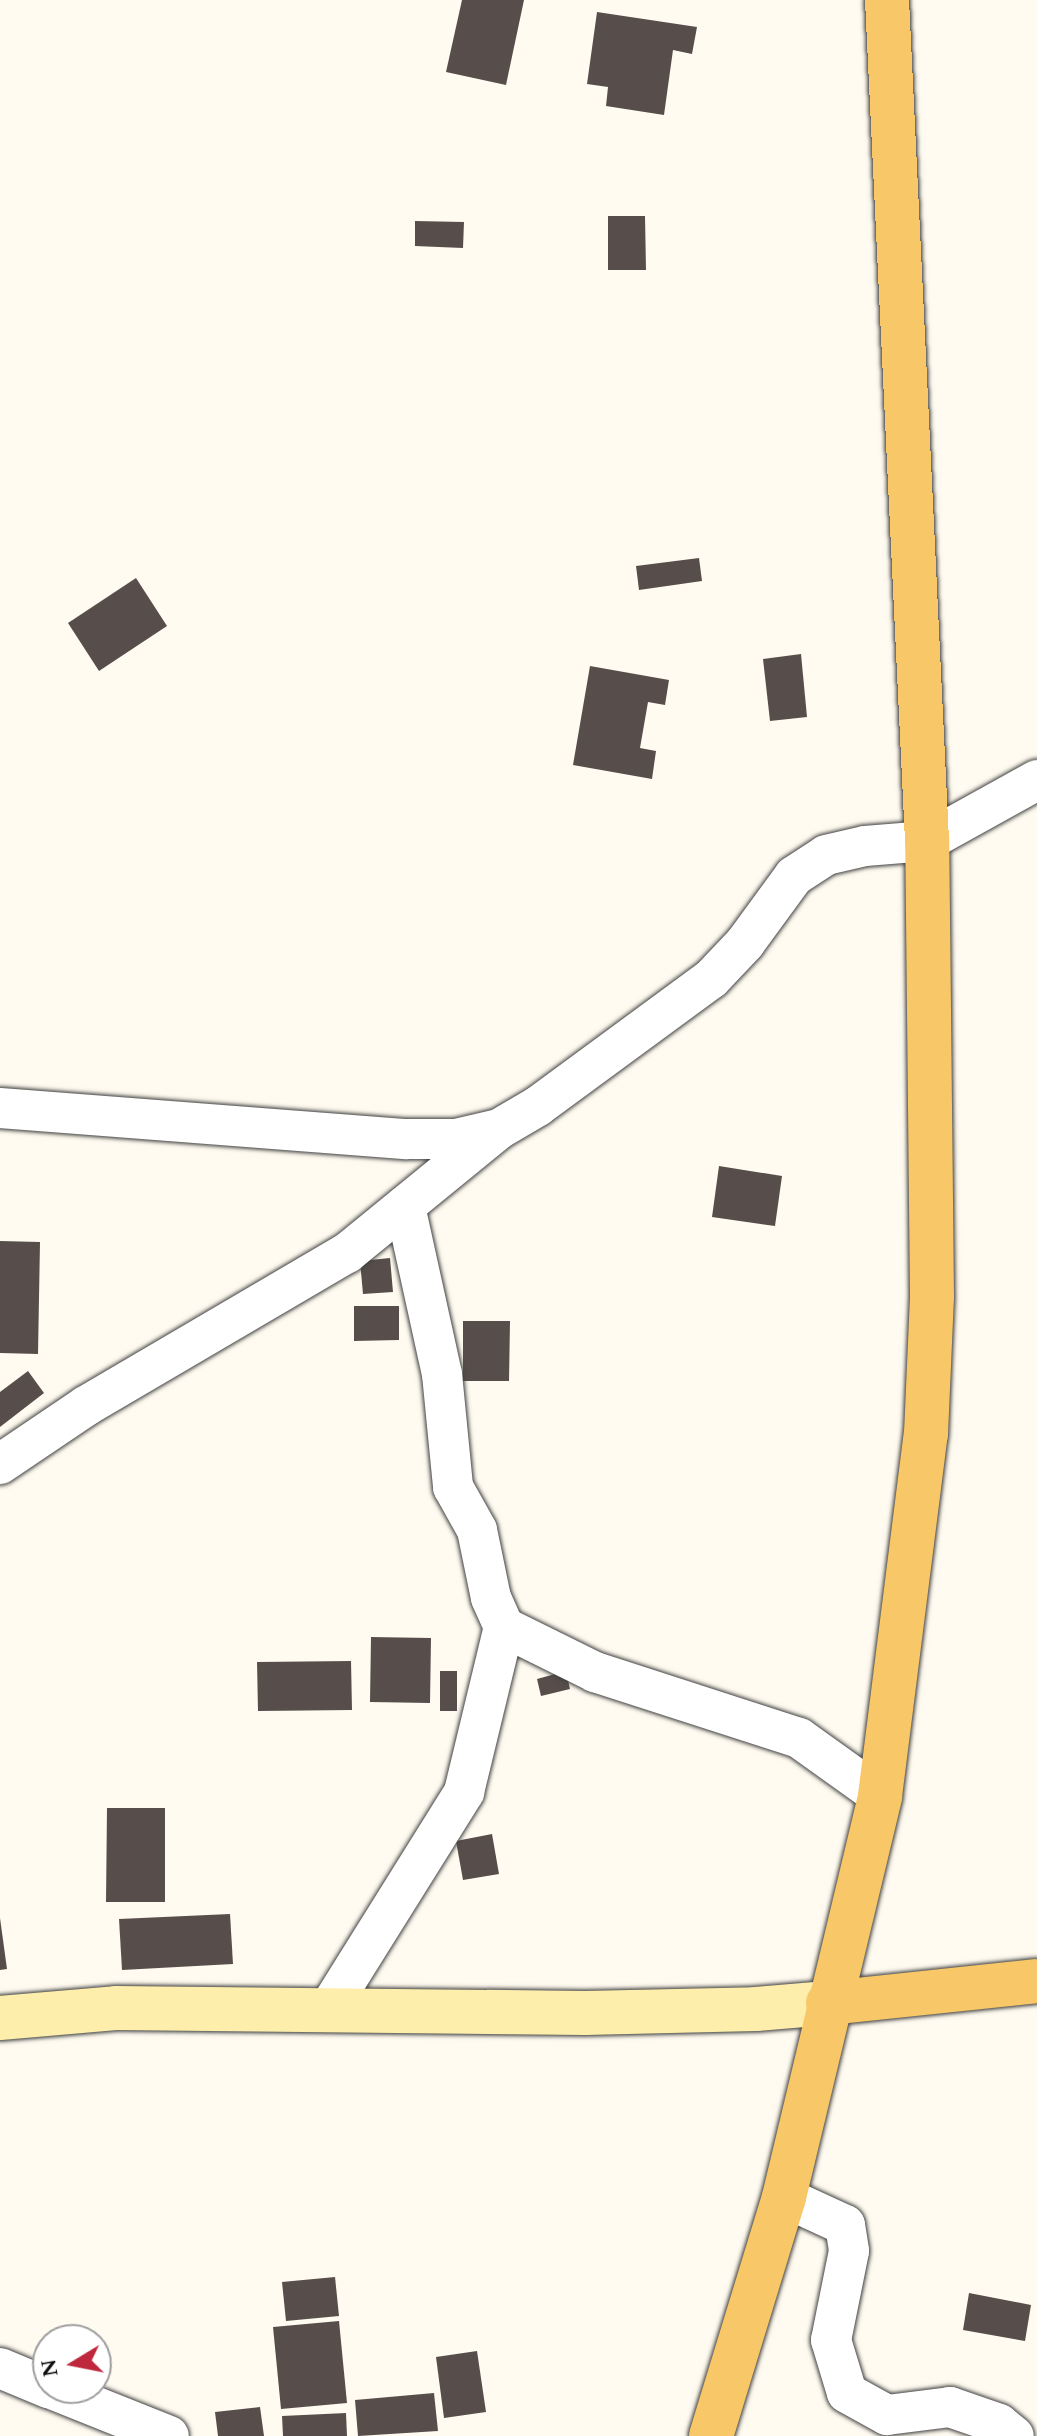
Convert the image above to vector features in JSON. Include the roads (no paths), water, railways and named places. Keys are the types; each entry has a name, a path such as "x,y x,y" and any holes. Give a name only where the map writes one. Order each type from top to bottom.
{"main road":[{"path":"711,2436 784,2197 880,1796 926,1434 932,1297 927,841 887,0"},
{"path":"0,2018 116,2008 600,2013 756,2009 1037,1981"}],"street":[{"path":"0,1464 86,1406 347,1253 499,1129 538,1106 711,979 745,943 794,876 826,855 865,846 927,841 1037,780"},
{"path":"0,1108 407,1139 456,1139 499,1129"},
{"path":"328,2010 464,1792 504,1627 491,1598 477,1530 453,1487 442,1374 405,1206"},
{"path":"504,1627 595,1672 799,1738 880,1796"},
{"path":"784,2197 845,2225 849,2251 831,2340 847,2393 887,2415 950,2407 999,2424 1014,2436"},
{"path":"0,2368 32,2381"},
{"path":"88,2404 169,2436"}]}
